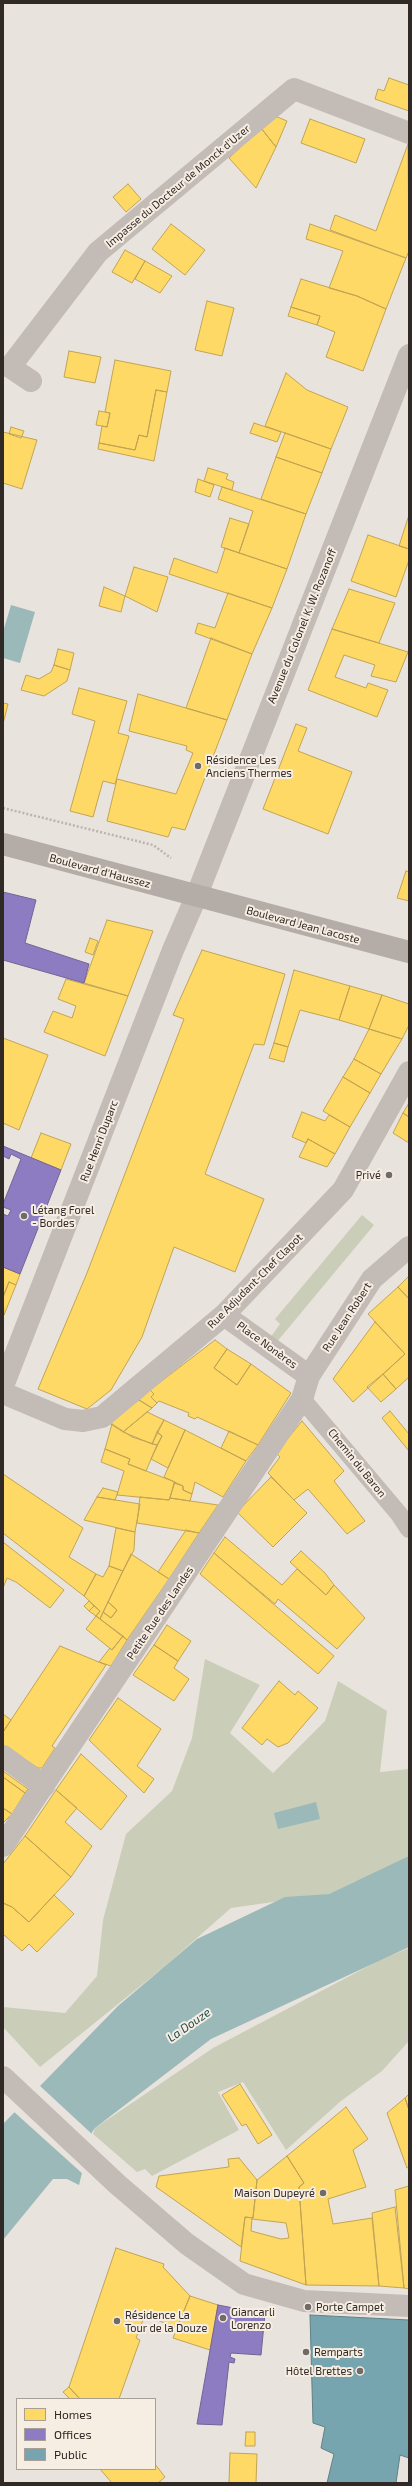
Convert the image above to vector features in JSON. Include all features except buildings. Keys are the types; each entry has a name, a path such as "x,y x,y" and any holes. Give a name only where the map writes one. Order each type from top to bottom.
{"main road":[{"name":"Boulevard d'Haussez","path":"3,844 196,897"},
{"name":"Boulevard Jean Lacoste","path":"196,897 409,952"}],"street":[{"name":"Impasse du Docteur de Monck d'Uzer","path":"31,381 10,367 98,252 294,89 409,133"},
{"name":"Avenue du Colonel K. W. Rozanoff","path":"196,897 409,355"},
{"name":"Rue Henri Duparc","path":"3,1386 173,950 196,897"},
{"name":"Rue Adjudant-Chef Clapot","path":"3,1393 66,1418 83,1421 102,1417 224,1315 343,1190 409,1072"},
{"name":"Rue Jean Robert","path":"309,1376 372,1278 409,1247"},
{"name":"Place Nonères","path":"224,1315 309,1376"},
{"name":"Petite Rue des Landes","path":"3,1846 302,1399 309,1376"},
{"path":"3,1756 44,1786"},
{"path":"4,2078 117,2184 187,2244 244,2284 304,2301 409,2306"}],"lane":[{"name":"Chemin du Baron","path":"302,1399 399,1514 409,1530"}],"path":[{"path":"3,808 153,845 172,859"}],"green space":[{"path":"362,1215 374,1225 276,1343 270,1338 280,1324 275,1319"},
{"path":"205,1659 260,1685 230,1733 273,1773 325,1721 338,1681 387,1711 380,1772 409,1769 409,1857 329,1894 231,1908 164,1967 40,2067 3,2027 3,2007 65,2013 97,1976 103,1920 126,1834 172,1791 192,1738"},
{"path":"409,1948 409,2041 382,2071 341,2101 286,2150 243,2082 218,2092 239,2130 152,2176 145,2169 137,2172 93,2134 95,2128 213,2048 380,1960"}],"water":[{"path":"11,605 35,612 20,663 3,658 3,632"},
{"path":"316,1802 320,1819 278,1829 274,1813"},
{"name":"La Douze","path":"409,1856 409,1947 211,2039 95,2128 92,2132 79,2185 67,2179 53,2179 3,2240 3,2124 118,2006 197,1939 285,1897 329,1894"}],"pier":[{"path":"39,2085 93,2135 84,2175 13,2111"}],"place":[{"name":"Résidence Les Anciens Thermes","path":"198,766"},
{"name":"Privé","path":"389,1175"},
{"name":"Létang Forel - Bordes","path":"24,1216"},
{"name":"Maison Dupeyré","path":"323,2193"},
{"name":"Porte Campet","path":"308,2307"},
{"name":"Giancarli Lorenzo","path":"223,2318"},
{"name":"Résidence La Tour de la Douze","path":"117,2321"},
{"name":"Remparts","path":"306,2352"},
{"name":"Hôtel Brettes","path":"360,2371"}]}
